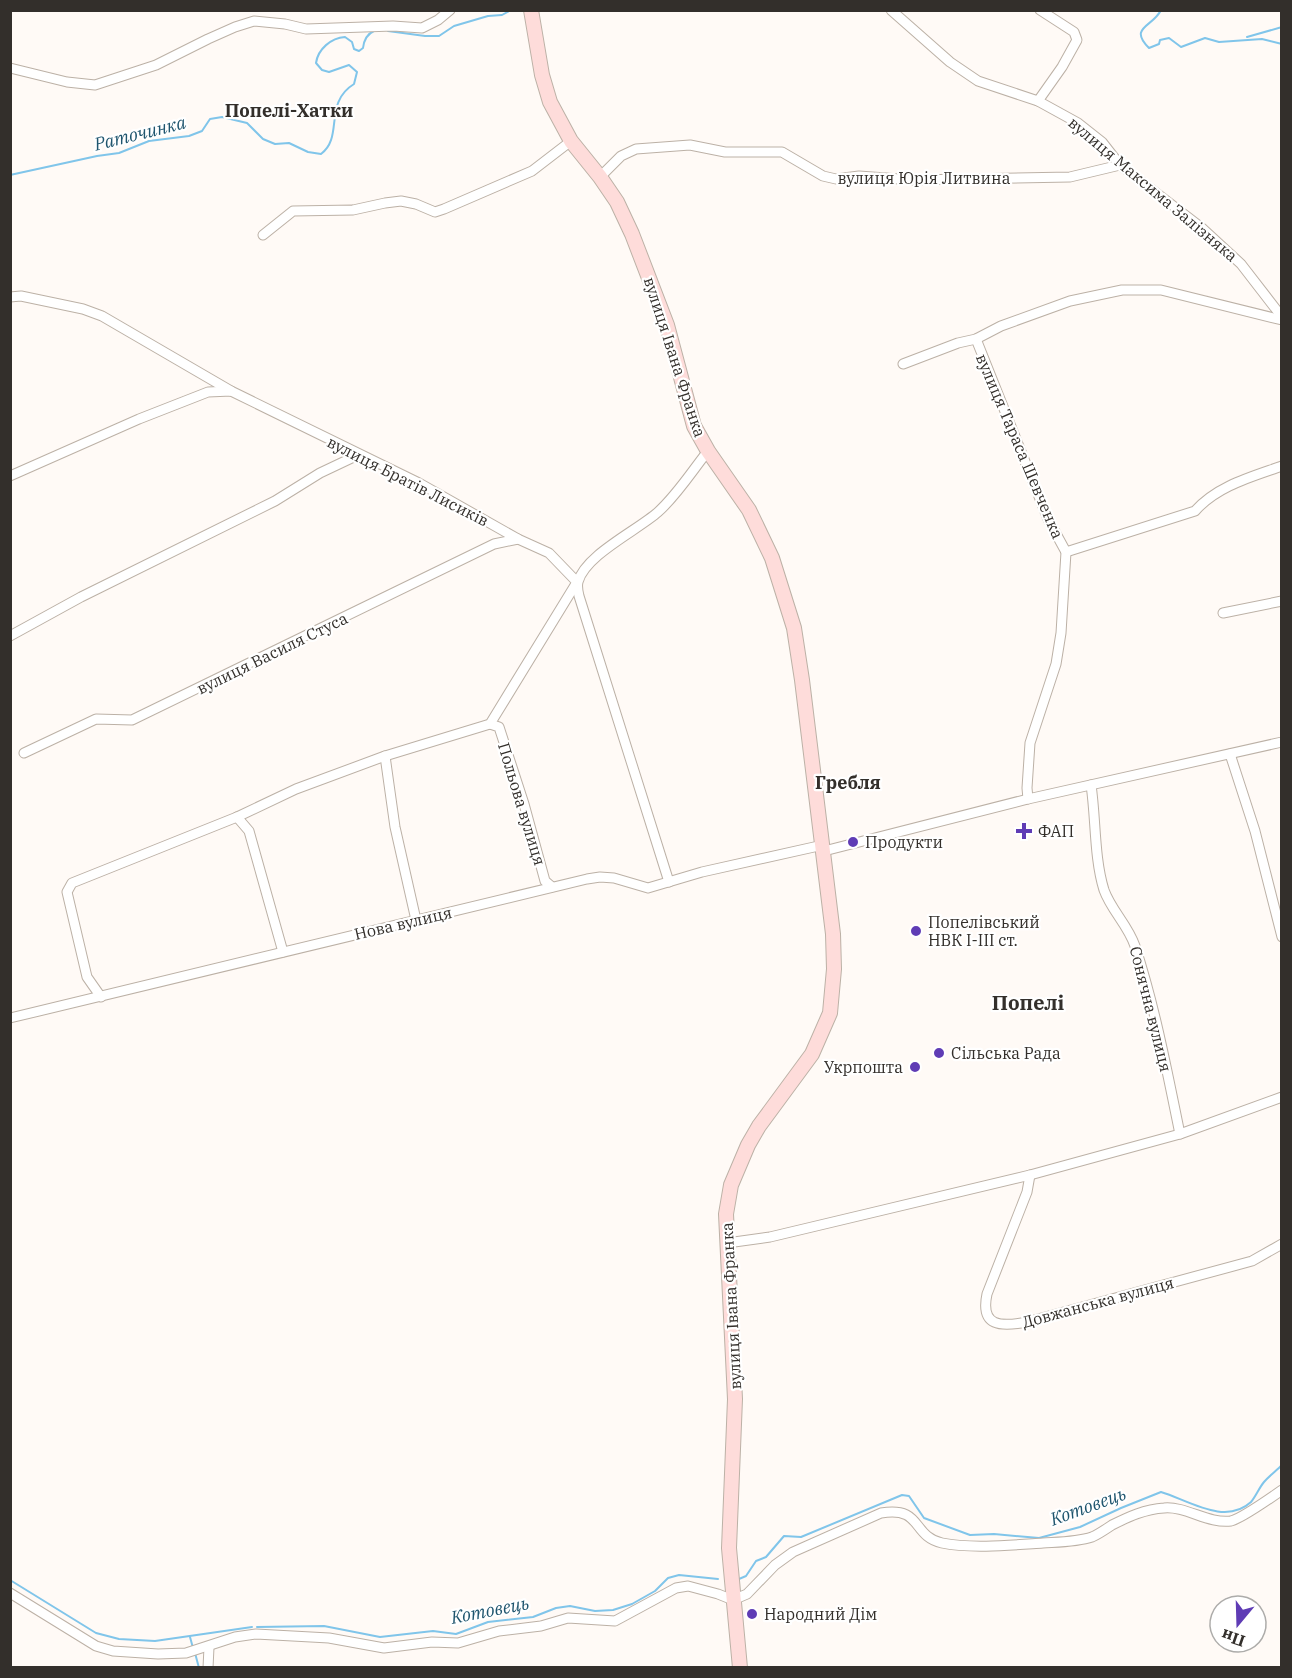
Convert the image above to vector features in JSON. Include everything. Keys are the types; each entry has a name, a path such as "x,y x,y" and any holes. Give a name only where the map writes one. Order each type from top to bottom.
{"main road":[{"name":"вулиця Івана Франка","path":"531,12 542,75 550,102 571,141 617,202 633,234 658,298 694,426 708,451 749,510 772,558 794,628 802,680 823,848 834,969 831,1013 812,1054 759,1126 748,1145 731,1185 726,1214 735,1399 729,1548 740,1668"}],"street":[{"path":"10,68 67,82 95,86 156,65 208,39 254,21 306,29 393,26 422,28 438,20 450,10"},
{"name":"вулиця Максима Залізняка","path":"891,10 950,62 978,81 1038,102 1078,123 1102,142 1120,165 1202,228 1241,264 1281,318"},
{"path":"1038,102 1077,40 1074,32 1040,10"},
{"path":"263,235 293,211 353,210 401,201 435,212 532,171 571,141"},
{"name":"вулиця Юрія Литвина","path":"600,177 621,156 636,149 690,145 725,152 782,152 823,176 836,179 859,176 913,180 1070,177 1120,165"},
{"name":"вулиця Тараса Шевченка","path":"903,364 958,343 976,339 1001,326 1070,301 1122,290 1161,290 1281,318"},
{"name":"вулиця Братів Лисиків","path":"10,297 21,296 83,309 102,316 231,391 419,483 518,539 549,553 578,582"},
{"name":"вулиця Тараса Шевченка","path":"976,339 1048,519 1066,552 1062,633 1056,664 1030,743 1028,799"},
{"path":"10,476 139,419 208,392 231,391"},
{"path":"495,723 527,662 586,569 617,540 656,514 708,451"},
{"path":"10,636 81,597 275,501 320,473 358,455"},
{"name":"вулиця Тараса Шевченка","path":"1066,552 1195,511 1204,501 1232,485 1281,466"},
{"name":"вулиця Василя Стуса","path":"24,753 96,719 132,720 494,544 518,539"},
{"path":"578,582 579,596 669,882"},
{"path":"1223,614 1281,601"},
{"name":"Польова вулиця","path":"101,997 87,977 67,892 72,883 237,817 296,789 385,756 495,723 524,804 545,881 552,887"},
{"path":"823,848 1281,742"},
{"path":"1230,754 1254,831 1281,937"},
{"path":"385,756 395,826 416,920"},
{"name":"Сонячна вулиця","path":"1091,785 1105,892 1131,934 1135,946 1155,1014 1180,1134"},
{"path":"237,817 249,831 283,952"},
{"name":"Нова вулиця","path":"10,1018 552,887 600,877 614,878 648,888 702,872 823,848"},
{"path":"727,1243 770,1237 1030,1175 1180,1134 1281,1097"},
{"name":"Довжанська вулиця","path":"1030,1175 1027,1192 987,1294 986,1315 991,1321 999,1324 1011,1325 1027,1322 1252,1261 1281,1244"},
{"path":"10,1593 96,1646 113,1651 186,1653 256,1634 329,1638 384,1648 432,1642 458,1643 499,1631 541,1626 568,1618 615,1621 676,1588 688,1586 733,1600 747,1594 775,1565 793,1551 881,1513 893,1511 911,1516 923,1532 942,1543 990,1546 1084,1538 1093,1536 1136,1514 1163,1508 1232,1521 1281,1491"},
{"path":"205,1648 208,1668"}],"waterway":[{"name":"Раточинка","path":"388,31 439,36 454,26 488,16 502,15 511,10"},
{"name":"Раточинка","path":"1161,10 1141,31 1143,41 1149,48 1159,44 1160,40 1169,38 1181,47 1205,38 1219,42 1262,39 1282,44"},
{"path":"1247,37 1282,27"},
{"name":"Раточинка","path":"10,175 119,153 149,141 189,136 202,131 210,119 222,117 247,123 263,139 275,144 289,143 308,152 321,154 332,139 339,101 354,84 357,72 349,65 329,72 322,70 316,63 319,53 326,45 345,37 352,42 354,49 359,51 374,31"},
{"name":"Котовець","path":"739,1579 746,1576 756,1561 766,1557 784,1536 801,1537 902,1495 909,1496 924,1518 970,1535 994,1534 1039,1538 1080,1527 1161,1492 1206,1509 1230,1512 1241,1509 1251,1502 1264,1482 1282,1465"},
{"name":"Котовець","path":"257,1627 324,1626 380,1637 433,1631 456,1634 488,1622 533,1617 556,1608 570,1606 595,1611 613,1610 632,1604 655,1591 668,1578 679,1575 718,1579"},
{"name":"Котовець","path":"10,1580 96,1633 119,1639 155,1641 252,1627"},
{"path":"190,1637 193,1648"},
{"path":"195,1653 199,1668"}],"place":[{"name":"ФАП","path":"1024,831"},
{"name":"Продукти","path":"853,842"},
{"name":"Попелівський НВК І-ІІІ ст.","path":"916,931"},
{"name":"Сільська Рада","path":"939,1053"},
{"name":"Укрпошта","path":"915,1067"},
{"name":"Народний Дім","path":"752,1614"}],"district":[{"name":"Попелі-Хатки","path":"289,110"},
{"name":"Гребля","path":"848,782"},
{"name":"Попелі","path":"1028,1002"}]}
